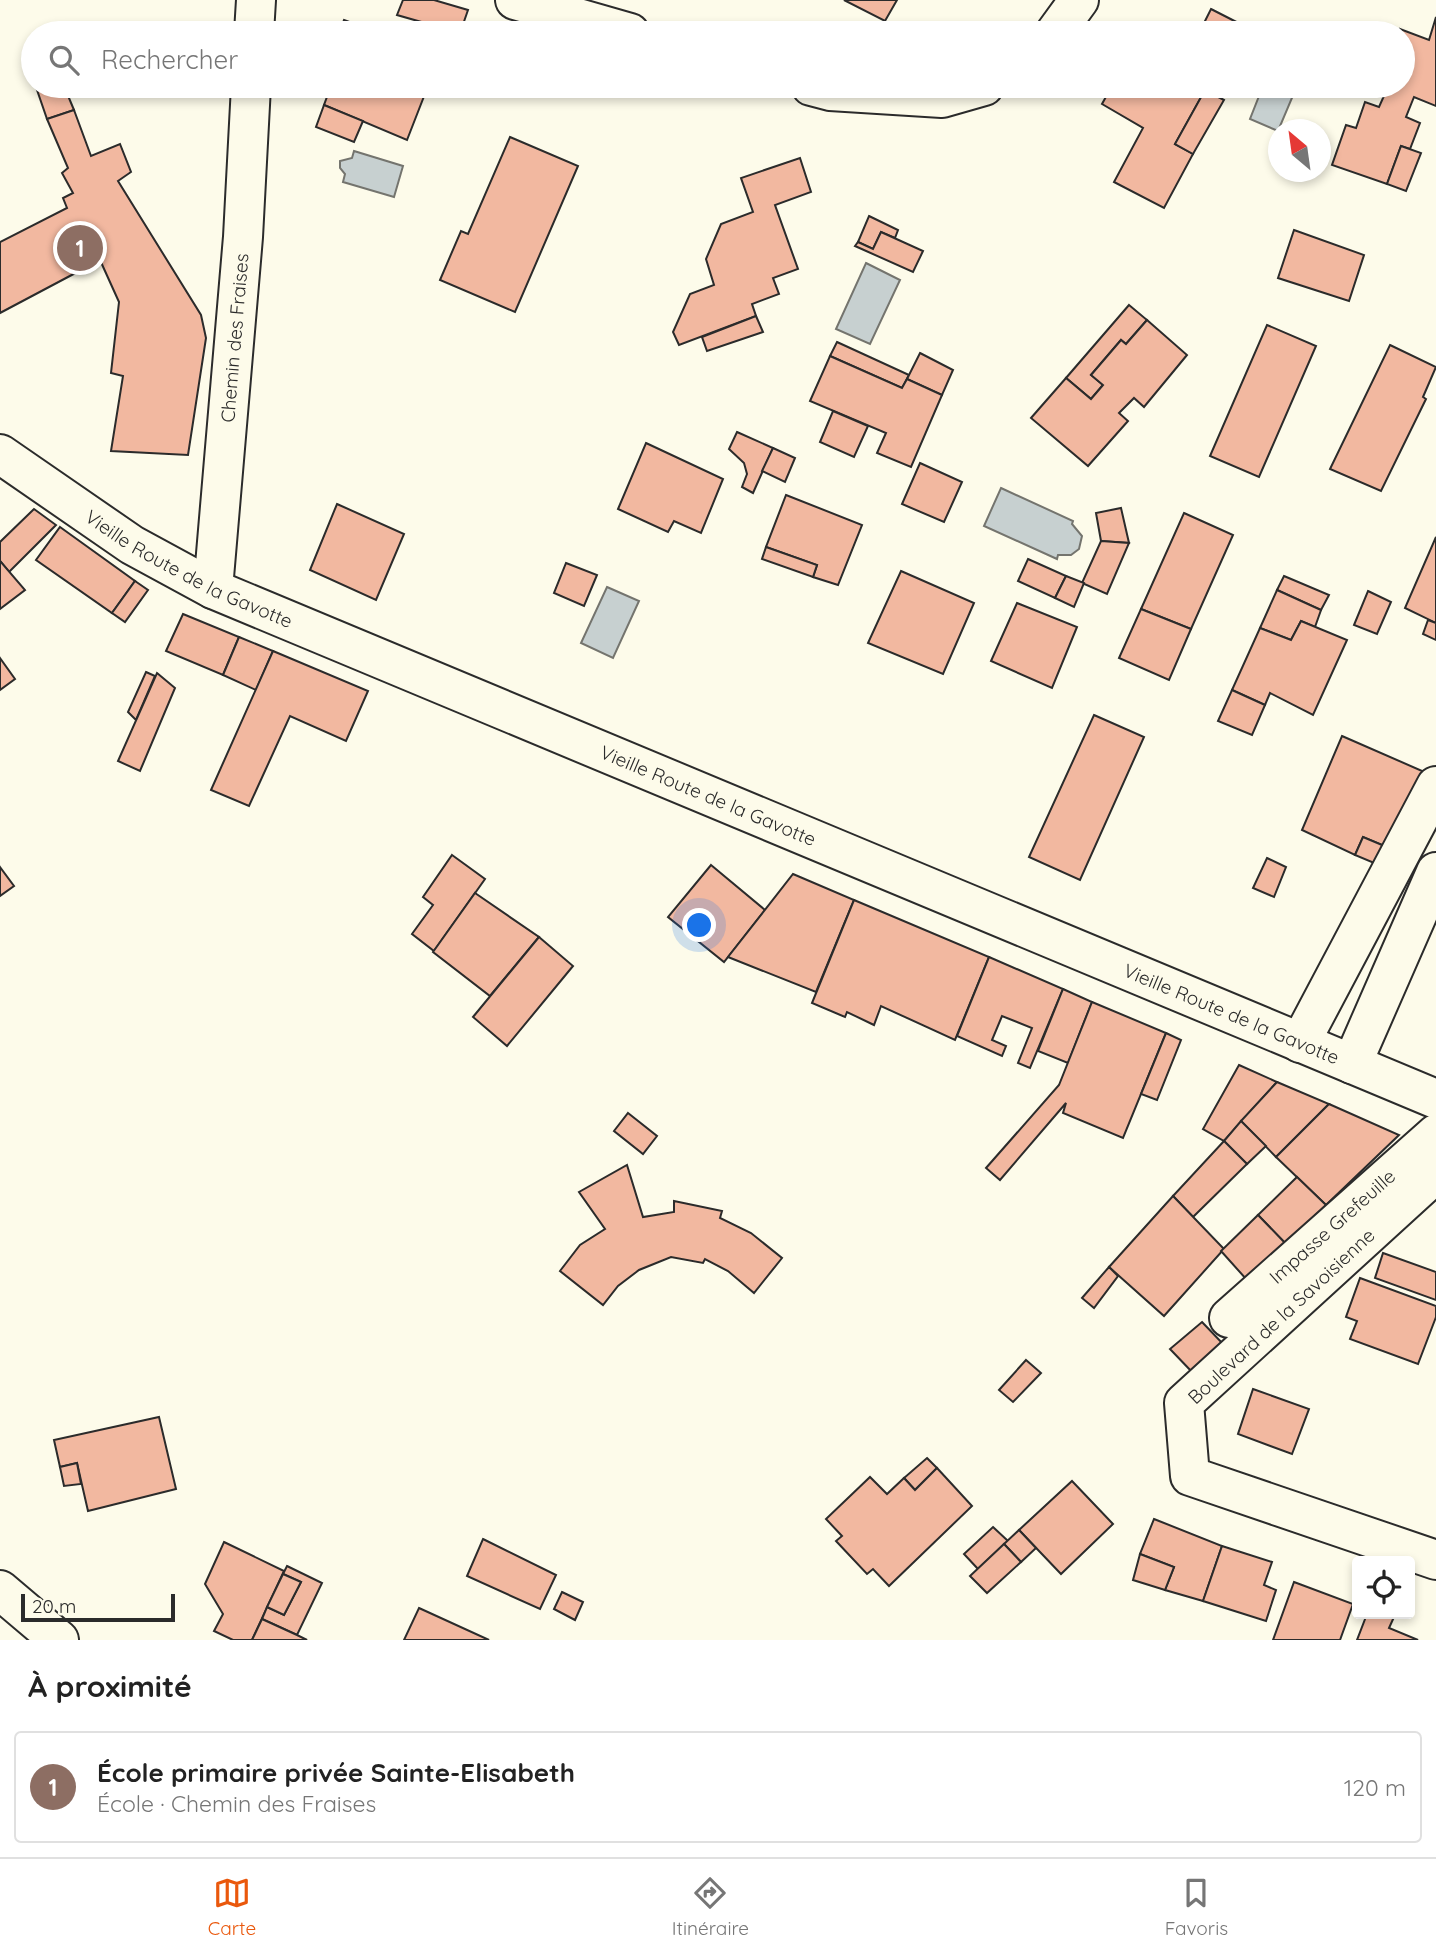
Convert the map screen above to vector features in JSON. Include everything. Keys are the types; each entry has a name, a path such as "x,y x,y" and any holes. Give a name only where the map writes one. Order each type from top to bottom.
{"street":[{"path":"255,21 256,0"},
{"path":"515,0 588,21"},
{"path":"1064,21 1079,0"},
{"name":"Chemin des Fraises","path":"213,589 243,237 250,98"},
{"name":"Vieille Route de la Gavotte","path":"0,454 132,545 213,589 1436,1099"},
{"path":"1300,1043 1436,786"},
{"path":"1353,1064 1436,872"},
{"name":"Impasse Grefeuille","path":"1229,1318 1436,1134"},
{"name":"Boulevard de la Savoisienne","path":"1436,1173 1184,1403 1190,1476 1436,1560"},
{"path":"0,1590 59,1640"}],"shaded area":[{"path":"1258,98 1292,98 1283,119 1268,119 1268,127 1250,119"},
{"path":"354,151 403,166 394,197 343,182 345,174 340,168 340,161 352,158"},
{"path":"866,263 900,280 870,344 836,329"},
{"path":"1001,488 1073,521 1072,524 1082,536 1079,549 1071,555 1058,555 1057,559 984,526"},
{"path":"607,587 639,601 613,658 581,643"}],"building":[{"path":"403,0 434,0 468,10 464,21 418,21 397,15"},
{"path":"844,0 897,0 885,21"},
{"path":"1211,9 1234,21 1205,21"},
{"path":"1436,17 1436,106 1415,97 1415,35 1429,40"},
{"path":"40,98 69,98 74,110 47,119"},
{"path":"327,98 423,98 407,140 324,105"},
{"path":"1105,98 1201,98 1175,144 1193,154 1164,208 1114,182 1143,128 1102,104"},
{"path":"1201,98 1224,100 1193,154 1175,144"},
{"path":"1383,98 1414,98 1406,117 1420,123 1410,149 1401,146 1387,184 1332,165 1346,125 1356,128 1365,102 1379,107"},
{"path":"324,105 363,121 354,142 316,127"},
{"path":"74,110 91,156 120,144 131,172 118,181 201,315 206,338 188,455 111,451 123,376 111,373 119,302 100,260 0,313 0,242 67,208 63,198 73,193 62,173 68,168 47,119"},
{"path":"510,137 578,166 515,312 440,280 461,231 468,234"},
{"path":"1401,146 1421,153 1406,191 1387,184"},
{"path":"800,158 811,192 775,205 798,269 773,278 779,294 752,304 756,316 679,345 673,332 690,294 714,285 706,259 721,224 753,212 741,178"},
{"path":"869,216 898,230 895,238 881,232 873,249 858,242"},
{"path":"1294,230 1364,255 1349,301 1278,278"},
{"path":"881,232 923,251 913,272 855,246 858,242 873,249"},
{"path":"1129,305 1147,320 1126,344 1121,340 1091,375 1103,385 1091,399 1066,378"},
{"path":"756,316 763,332 707,351 702,337"},
{"path":"1147,320 1187,355 1144,407 1134,398 1119,413 1128,421 1088,466 1031,418 1066,378 1091,399 1103,385 1091,375 1121,340 1126,344"},
{"path":"1267,325 1316,346 1259,477 1210,456"},
{"path":"837,342 909,375 902,388 830,356"},
{"path":"1390,345 1436,367 1423,397 1426,399 1381,491 1330,469"},
{"path":"920,353 953,370 942,395 907,379"},
{"path":"830,356 902,388 907,379 942,395 911,467 877,453 886,433 810,401"},
{"path":"833,411 868,426 854,457 820,442"},
{"path":"737,432 773,448 753,493 742,487 747,474 744,463 729,449"},
{"path":"646,443 723,479 701,533 674,521 668,532 618,509"},
{"path":"773,448 795,458 785,482 762,471"},
{"path":"920,463 962,482 944,522 902,504"},
{"path":"786,495 862,525 838,585 813,577 817,565 766,547"},
{"path":"337,504 404,534 376,600 310,570"},
{"path":"1121,508 1129,543 1101,541 1096,513"},
{"path":"34,509 56,525 9,572 0,561 0,542"},
{"path":"1184,513 1233,535 1191,629 1141,609"},
{"path":"60,527 135,581 112,613 36,560"},
{"path":"1436,537 1436,623 1405,608"},
{"path":"1101,541 1129,543 1107,594 1082,583"},
{"path":"766,547 817,565 813,577 762,559"},
{"path":"1028,559 1066,576 1055,598 1018,581"},
{"path":"0,561 25,590 0,609"},
{"path":"566,563 597,575 584,606 554,593"},
{"path":"901,571 974,603 943,674 868,643"},
{"path":"1066,576 1084,583 1074,607 1055,598"},
{"path":"1284,576 1329,595 1321,610 1277,590"},
{"path":"135,581 148,590 125,622 112,613"},
{"path":"1277,590 1321,610 1315,627 1301,621 1291,640 1260,628"},
{"path":"1368,591 1391,602 1377,634 1354,625"},
{"path":"1017,603 1077,627 1052,688 991,661"},
{"path":"1141,609 1191,629 1169,680 1119,658"},
{"path":"183,614 239,637 223,675 166,651"},
{"path":"1428,620 1436,623 1436,640 1423,634"},
{"path":"1301,621 1347,640 1313,715 1270,693 1265,705 1232,690 1260,628 1291,640"},
{"path":"239,637 273,651 256,690 223,675"},
{"path":"273,651 368,691 346,741 290,716 249,806 211,790"},
{"path":"0,658 15,679 0,690"},
{"path":"146,672 155,676 136,720 128,712"},
{"path":"157,673 175,688 140,771 118,761"},
{"path":"1232,690 1265,705 1252,735 1218,721"},
{"path":"1094,715 1144,737 1080,880 1029,857"},
{"path":"1342,736 1429,774 1394,850 1363,837 1355,855 1302,830"},
{"path":"1363,837 1394,850 1386,868 1355,855"},
{"path":"452,855 485,879 434,951 412,934 433,905 423,897"},
{"path":"1267,858 1286,867 1274,897 1253,888"},
{"path":"711,865 765,910 724,962 668,917"},
{"path":"0,867 14,886 0,896"},
{"path":"793,874 854,900 816,992 728,957"},
{"path":"475,893 539,937 490,996 433,952"},
{"path":"854,900 989,957 955,1040 881,1006 874,1025 847,1012 845,1017 812,1003"},
{"path":"539,937 573,966 507,1046 473,1017"},
{"path":"989,957 1063,989 1030,1068 1018,1063 1032,1028 1002,1016 992,1040 1006,1046 1002,1056 957,1036"},
{"path":"1063,989 1092,1002 1068,1063 1038,1051"},
{"path":"1092,1002 1166,1033 1123,1138 1063,1113 1066,1103 1000,1180 986,1168 1059,1085"},
{"path":"1166,1033 1181,1040 1157,1100 1141,1094"},
{"path":"1239,1065 1277,1082 1224,1141 1203,1129"},
{"path":"1277,1082 1329,1104 1276,1157 1241,1121"},
{"path":"1329,1104 1399,1135 1326,1205 1276,1157"},
{"path":"628,1113 657,1136 643,1154 614,1131"},
{"path":"1241,1121 1266,1146 1247,1164 1224,1141"},
{"path":"1224,1141 1247,1164 1193,1217 1173,1196"},
{"path":"627,1165 643,1217 674,1212 674,1201 722,1211 720,1218 751,1233 782,1258 754,1293 728,1271 705,1259 703,1263 671,1257 639,1270 618,1286 603,1305 560,1271 580,1245 605,1229 579,1192"},
{"path":"1297,1177 1326,1205 1286,1244 1258,1215"},
{"path":"1173,1196 1224,1249 1164,1316 1109,1267"},
{"path":"1258,1215 1286,1244 1247,1280 1221,1251"},
{"path":"1383,1253 1436,1272 1436,1300 1375,1278"},
{"path":"1109,1267 1118,1276 1094,1308 1082,1298"},
{"path":"1360,1278 1436,1306 1436,1317 1418,1364 1350,1339 1357,1321 1346,1317"},
{"path":"1202,1322 1225,1346 1194,1374 1170,1349"},
{"path":"1026,1360 1041,1373 1013,1402 999,1390"},
{"path":"1253,1389 1309,1409 1292,1454 1238,1434"},
{"path":"159,1417 176,1489 88,1511 77,1463 60,1467 54,1440"},
{"path":"927,1458 937,1468 915,1490 904,1478"},
{"path":"77,1463 81,1484 64,1486 60,1467"},
{"path":"937,1468 972,1506 889,1586 873,1569 867,1574 836,1541 842,1536 826,1519 870,1477 887,1494 904,1478 915,1490"},
{"path":"1072,1481 1113,1524 1061,1574 1019,1530"},
{"path":"1154,1519 1222,1546 1203,1601 1165,1590 1174,1567 1140,1554"},
{"path":"993,1527 1008,1541 978,1569 964,1554"},
{"path":"1019,1530 1036,1548 1021,1562 1004,1544"},
{"path":"483,1539 556,1575 540,1609 467,1576"},
{"path":"224,1542 284,1571 252,1640 233,1640 214,1631 223,1614 205,1584"},
{"path":"1004,1544 1021,1562 987,1593 970,1576"},
{"path":"1222,1546 1272,1562 1264,1585 1276,1590 1266,1621 1203,1601"},
{"path":"1140,1554 1174,1567 1165,1590 1133,1580"},
{"path":"287,1566 322,1583 297,1635 262,1619 267,1607 284,1615 301,1582 283,1574"},
{"path":"283,1574 301,1582 284,1615 267,1607"},
{"path":"1294,1582 1352,1604 1340,1640 1273,1640"},
{"path":"562,1592 583,1602 575,1620 554,1609"},
{"path":"419,1608 489,1640 404,1640"},
{"path":"262,1619 297,1635 307,1640 252,1640"},
{"path":"1365,1619 1393,1619 1389,1628 1418,1640 1357,1640"}],"place":[{"name":"École primaire privée Sainte-Elisabeth","path":"80,248"}]}
